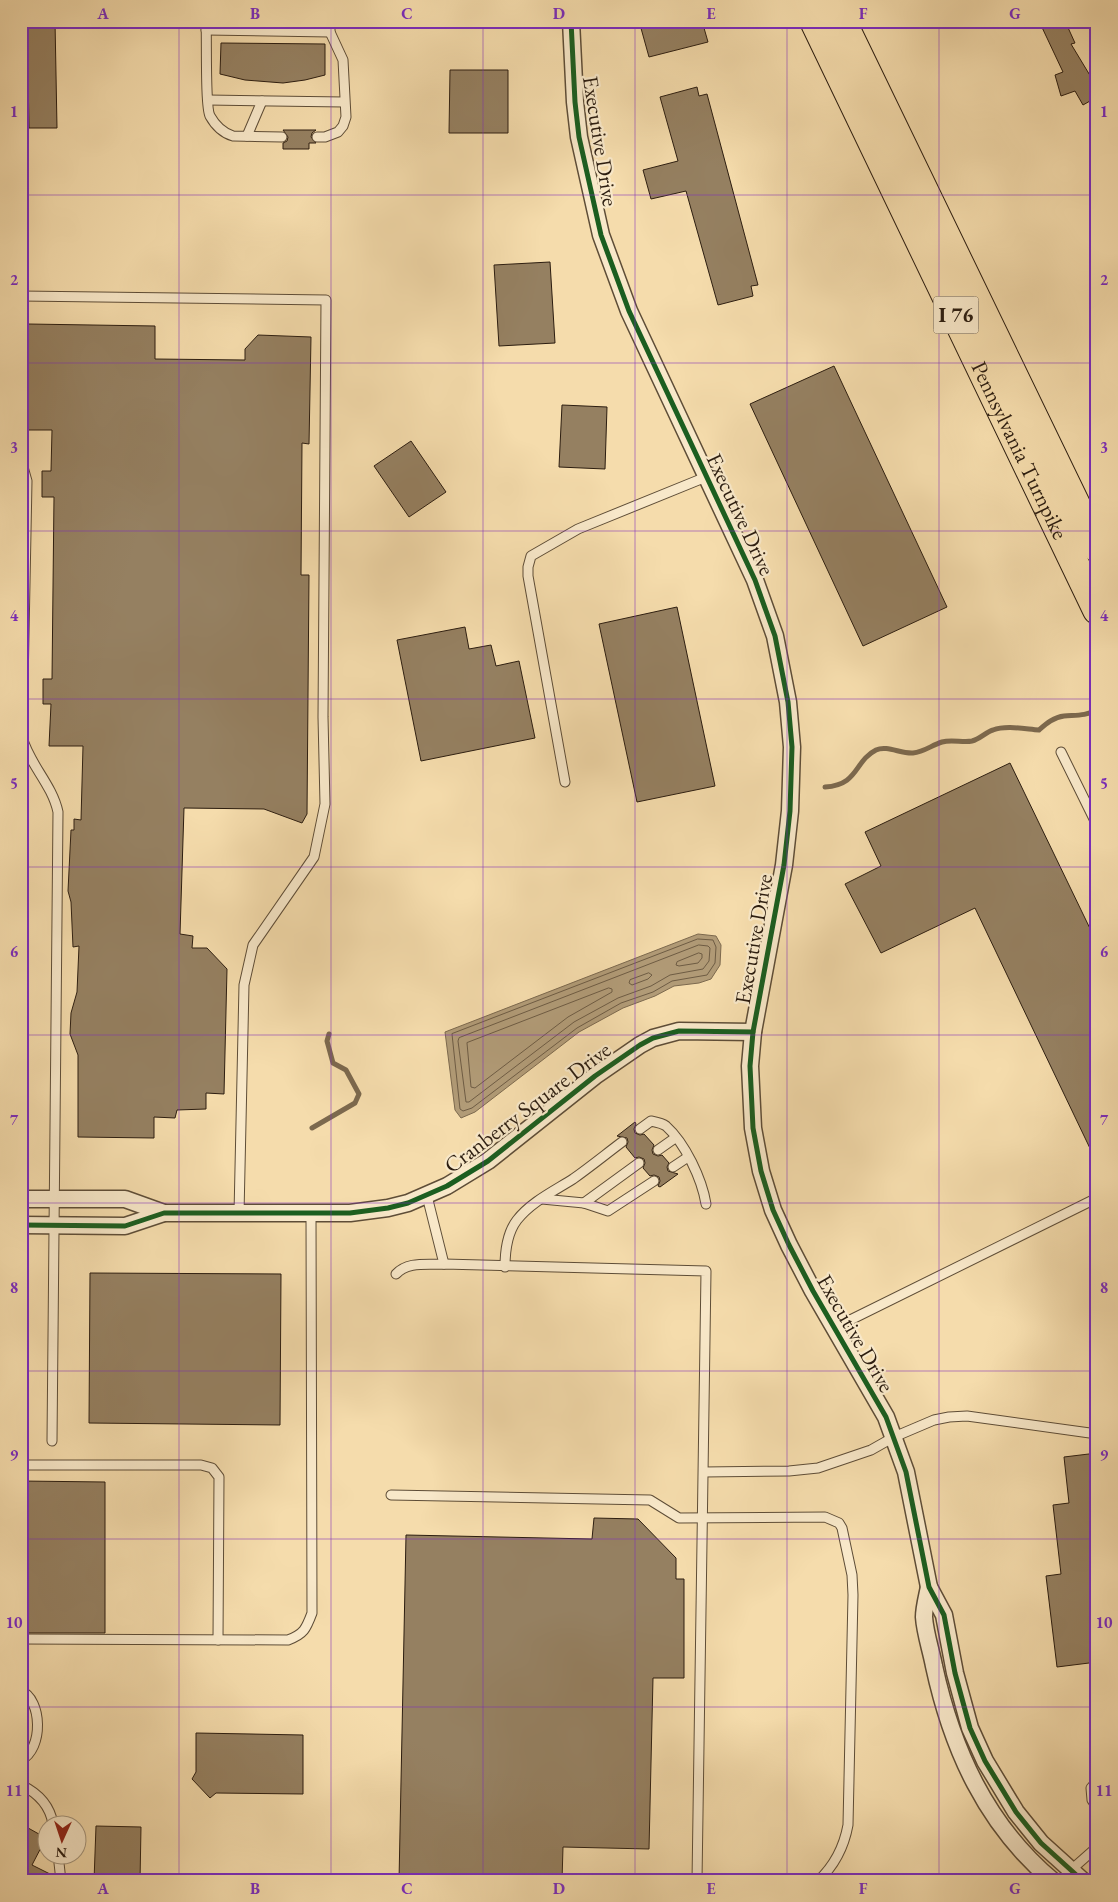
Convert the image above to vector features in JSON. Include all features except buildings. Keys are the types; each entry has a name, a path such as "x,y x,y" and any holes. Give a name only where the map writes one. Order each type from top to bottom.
{"highway":[{"name":"Pennsylvania Turnpike","path":"814,21 1097,610"},
{"name":"Pennsylvania Turnpike","path":"842,21 1097,548"}],"street":[{"name":"Executive Drive","path":"571,21 575,102 579,137 601,235 629,311 763,602 781,663 791,728 792,782 787,839 753,1032 750,1066 753,1128 766,1189 789,1245 834,1328 886,1417 894,1437 906,1472 929,1587 944,1615 963,1705 970,1728 985,1761 1006,1798 1027,1828 1072,1877"},
{"name":"Cranberry Square Drive","path":"21,1199 125,1199 164,1213 239,1214 311,1214 369,1211 408,1203 448,1186 488,1161 595,1076 640,1045 666,1034 679,1031 753,1032"},
{"name":"Cranberry Square Drive","path":"21,1226 125,1226 164,1213"},
{"name":"Executive Drive","path":"929,1587 924,1617 944,1709 963,1759 980,1792 1000,1824 1026,1856 1053,1881"}],"lane":[{"path":"317,137 332,136 338,132 343,126 346,117 343,60 330,32 330,21"},
{"path":"282,137 227,134 209,115 206,26 330,32"},
{"path":"208,100 344,102"},
{"path":"247,136 262,101"},
{"path":"21,296 326,300 323,717 325,804 314,857 253,945 244,985 239,1214"},
{"path":"21,460 27,481 22,737 24,747 56,799 58,812 52,1441"},
{"path":"564,782 528,576 531,556 578,529 706,477"},
{"path":"1061,752 1097,825"},
{"path":"640,1129 651,1121 664,1125 675,1138 697,1172 706,1204"},
{"path":"658,1150 675,1138"},
{"path":"505,1267 505,1254 512,1228 524,1212 622,1142"},
{"path":"673,1167 688,1157"},
{"path":"584,1203 639,1163"},
{"path":"542,1199 584,1203 608,1211 654,1180"},
{"path":"427,1196 444,1264"},
{"path":"834,1328 1097,1198"},
{"path":"21,1639 288,1640 301,1635 308,1625 312,1613 311,1214"},
{"path":"396,1274 402,1267 444,1264 706,1271 698,1881"},
{"path":"704,1472 789,1471 818,1468 871,1450 894,1437 934,1420 949,1417 967,1416 1097,1434"},
{"path":"21,1465 201,1466 212,1468 219,1477 218,1640"},
{"path":"391,1495 650,1500 678,1518 825,1517 839,1523 842,1528 852,1575 854,1595 848,1825 846,1838 836,1858 818,1881"},
{"path":"21,1691 25,1693 33,1705 38,1720 38,1736 34,1748 26,1758 21,1760"},
{"path":"1097,1781 1091,1788 1092,1800 1097,1807"},
{"path":"21,1785 31,1789 46,1804 50,1814"},
{"path":"1072,1877 1097,1847"},
{"path":"59,1864 61,1881"}],"water":[{"path":"698,934 716,936 721,945 720,965 711,979 699,983 674,986 655,996 623,1008 579,1032 475,1112 461,1118 455,1110 445,1032"}],"waterway":[{"path":"825,787 844,782 876,750 889,749 908,753 917,752 946,741 972,741 990,731 998,729 1039,730 1057,718 1085,714 1097,710"},
{"path":"312,1128 355,1103 359,1094 346,1070 333,1063 327,1041 329,1034"}],"cycle path":[{"path":"571,21 575,102 579,137 601,235 629,311 755,580 775,636 788,702 792,747 790,811 784,865 753,1032 750,1066 753,1128 761,1171 773,1210 789,1245 813,1291 886,1417 906,1472 929,1587 944,1615 955,1673 970,1728 985,1761 1016,1812 1041,1843 1083,1881"},
{"path":"21,1225 125,1226 164,1213 350,1213 388,1208 408,1203 447,1186 488,1161 595,1076 653,1038 679,1031 753,1032"}]}
